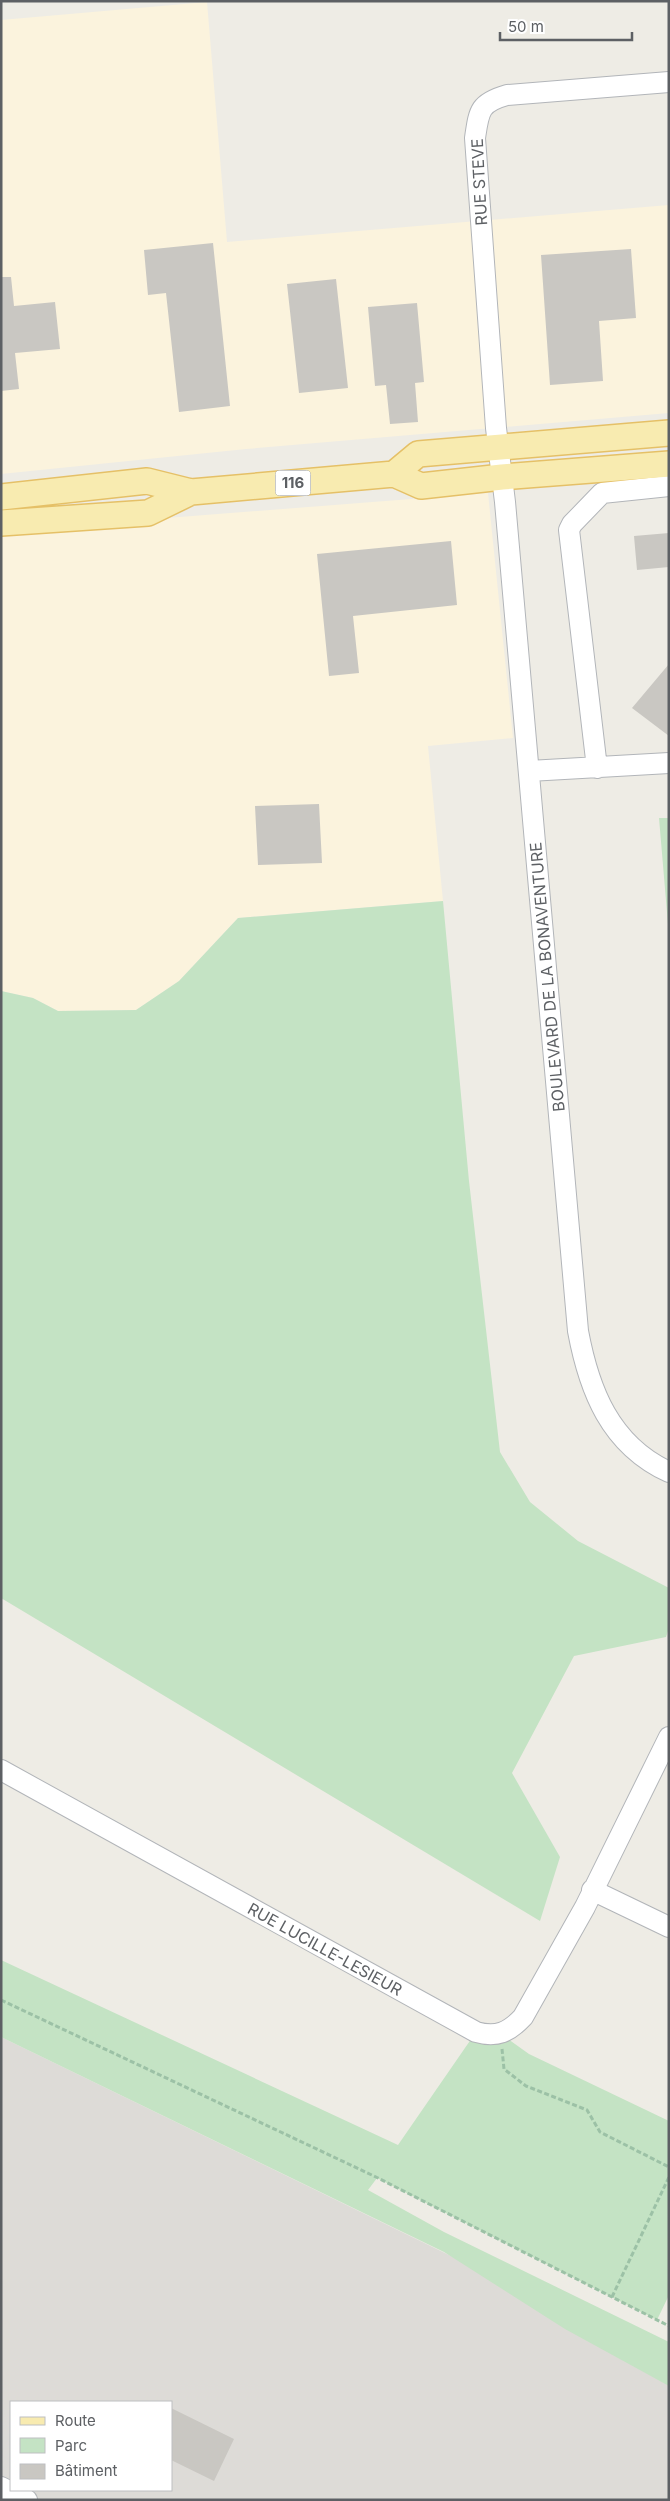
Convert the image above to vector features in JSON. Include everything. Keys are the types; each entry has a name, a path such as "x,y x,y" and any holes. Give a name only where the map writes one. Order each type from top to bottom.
{"main road":[{"path":"394,474 418,454 669,433"},
{"name":"116","path":"1,497 147,480 191,492 394,474 421,486 502,477 669,464"},
{"name":"116","path":"1,524 148,513 191,492"}],"street":[{"name":"RUE STEVE","path":"498,447 476,138 478,114 490,100 506,95 669,82"},
{"name":"BOULEVARD DE LA BONAVENTURE","path":"498,447 529,772 578,1330 585,1368 598,1402 613,1426 633,1450 669,1472"},
{"path":"597,768 569,530 572,524 602,493 669,486"},
{"path":"529,772 669,763"},
{"path":"501,2034 513,2028 523,2017 585,1907 669,1738"},
{"name":"RUE LUCILLE-LESIEUR","path":"1,1770 476,2032 488,2035 501,2034"},
{"path":"592,1890 669,1926"},
{"path":"1,2487 27,2500"}],"path":[{"path":"1,2000 376,2178 669,2326"},
{"path":"501,2034 504,2069 512,2077 526,2086 587,2110 600,2132 669,2168"},
{"path":"612,2297 669,2177"}],"shaded area":[{"path":"207,2 227,242 669,205 669,413 246,449 1,474 1,20"},
{"path":"488,493 513,738 428,746 443,901 238,918 179,981 136,1010 58,1011 33,998 1,991 1,531"},
{"path":"1,2037 669,2362 669,2500 1,2500"}],"green space":[{"path":"659,818 669,818 669,936"},
{"path":"443,901 469,1181 500,1452 530,1502 578,1541 669,1588 669,1628 666,1637 574,1656 512,1773 560,1857 540,1921 1,1598 1,991 33,998 58,1011 136,1010 179,981 238,918"},
{"path":"1,1960 398,2145 476,2032 501,2034 529,2054 669,2121 669,2295 657,2320 377,2178 368,2190 444,2232 669,2342 669,2386 565,2329 444,2252 1,2037"}],"building":[{"path":"213,243 230,406 179,412 166,293 148,295 144,250"},
{"path":"631,249 636,318 599,321 603,381 550,385 541,255"},
{"path":"1,277 11,277 14,306 55,302 60,349 15,353 19,389 1,391"},
{"path":"336,279 348,388 299,393 287,284"},
{"path":"417,303 424,382 415,383 418,422 390,424 386,385 375,386 368,307"},
{"path":"669,533 669,567 637,570 634,536"},
{"path":"451,541 457,605 353,616 359,673 329,676 317,554"},
{"path":"669,664 669,736 632,708"},
{"path":"319,804 322,863 258,865 255,806"},
{"path":"172,2408 234,2439 214,2481 172,2460"}]}
